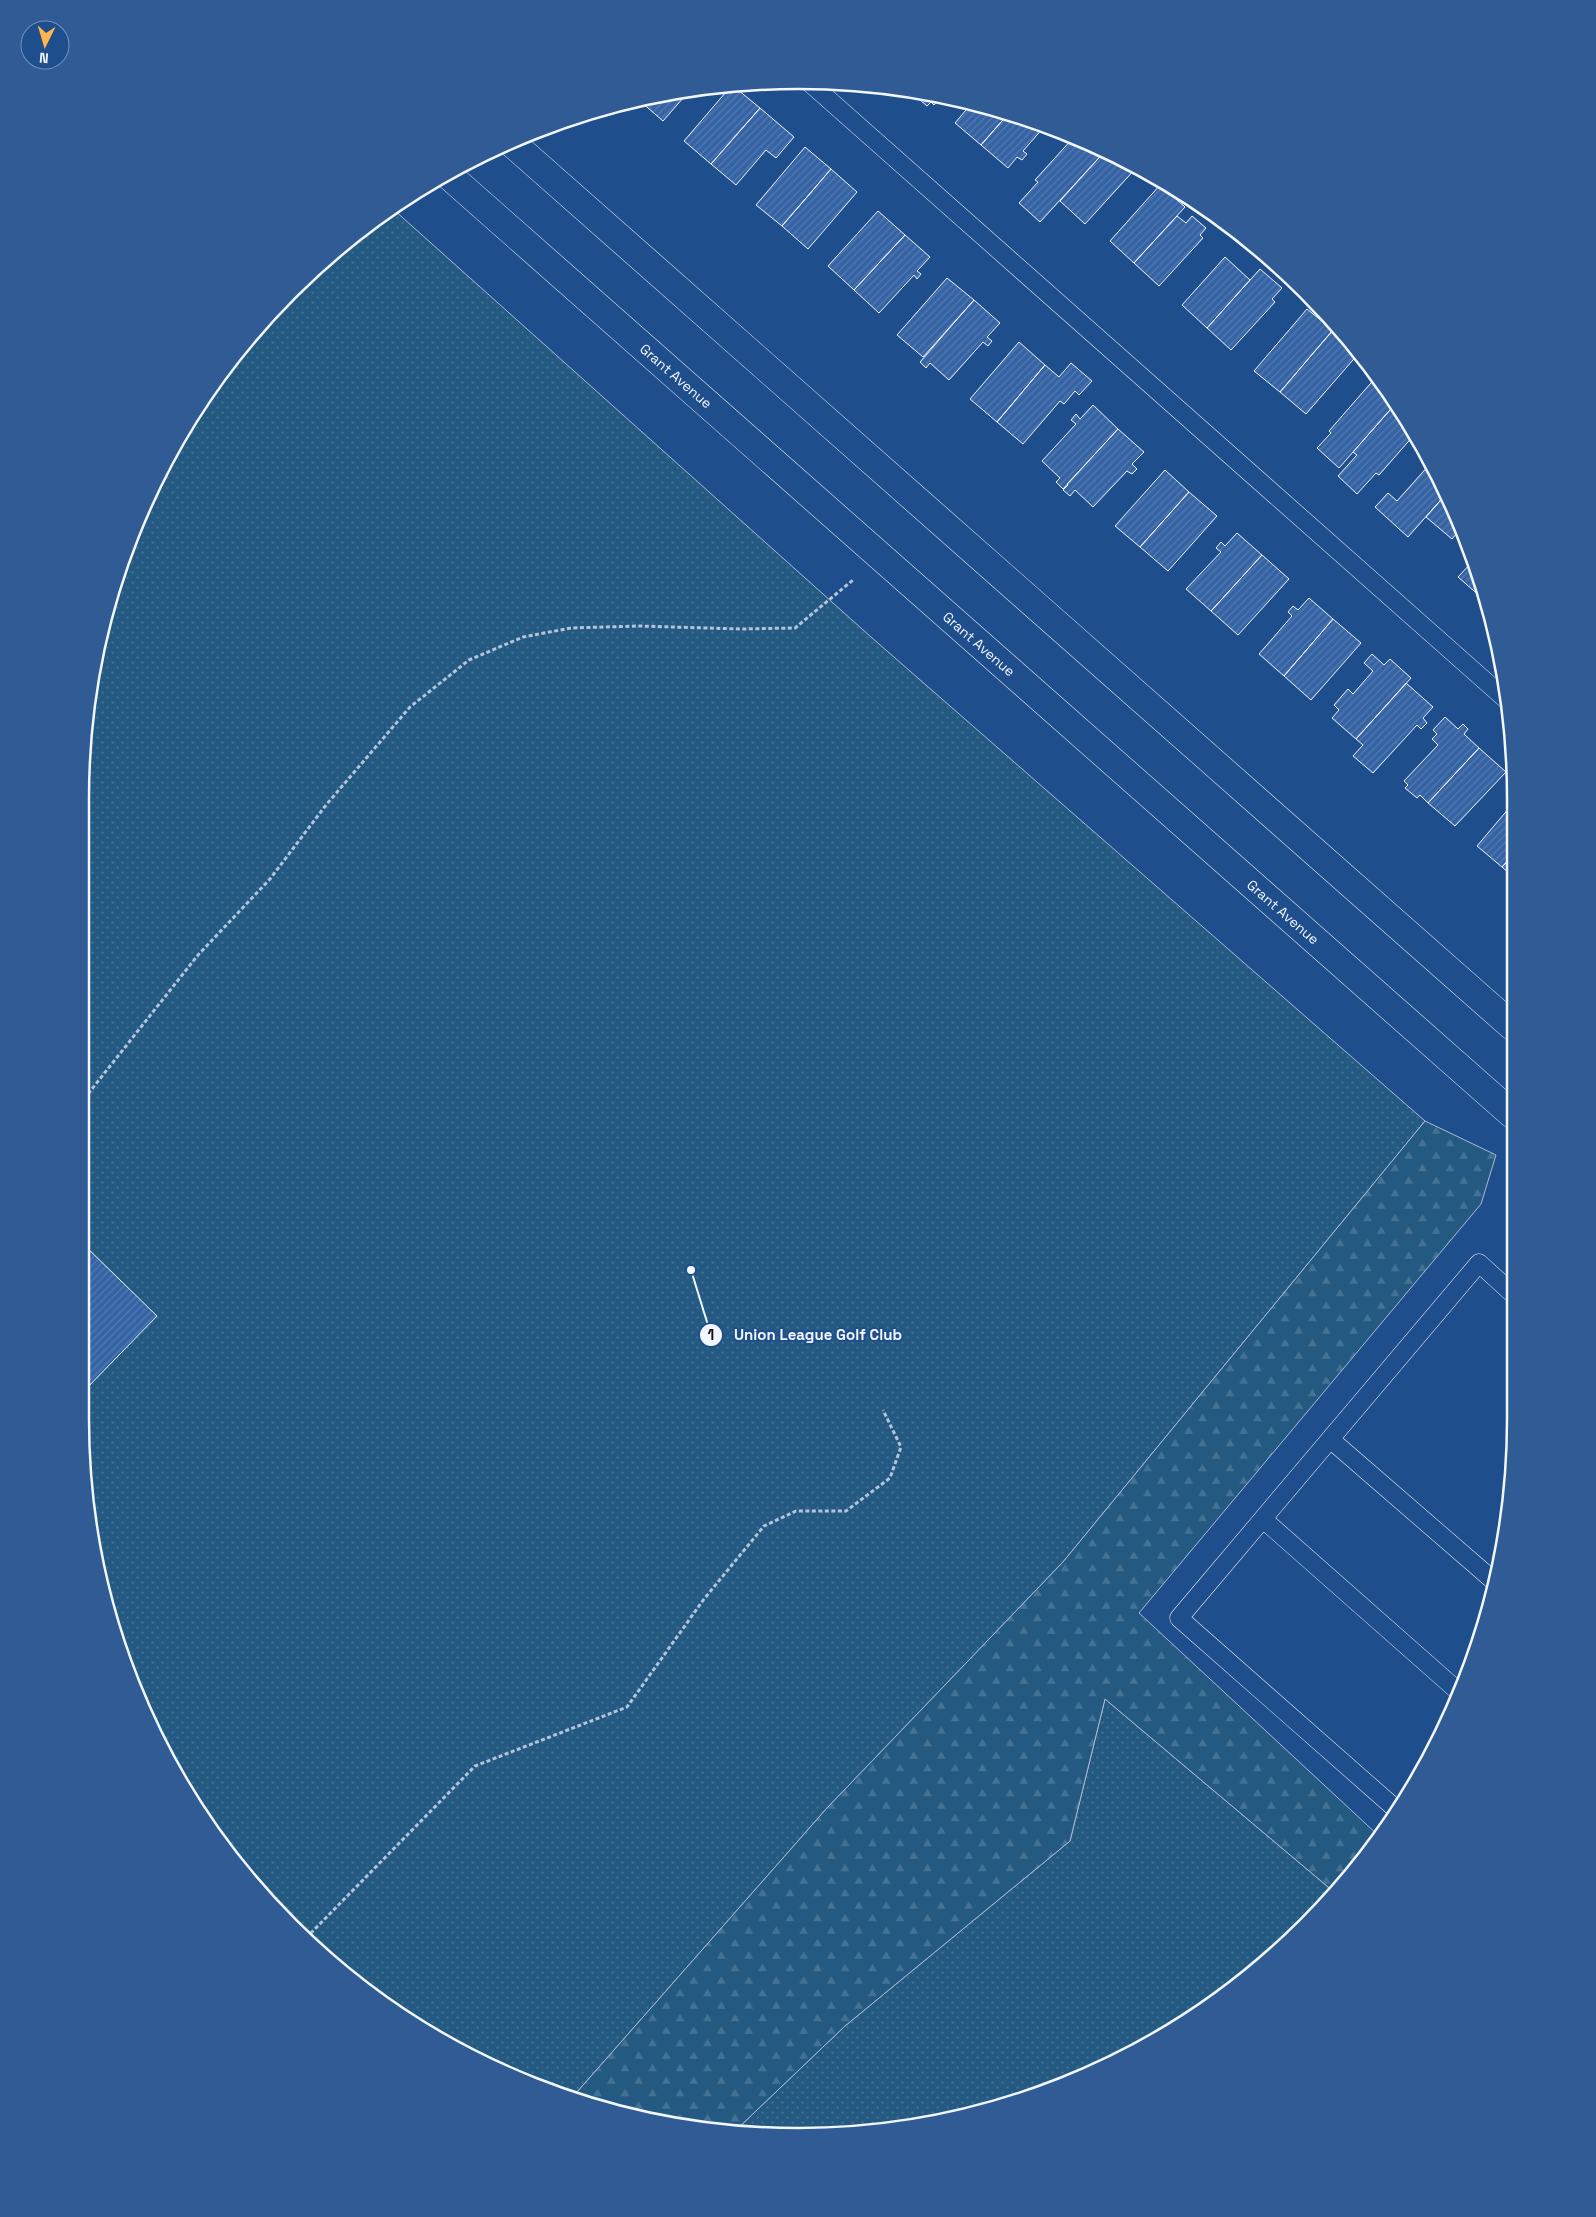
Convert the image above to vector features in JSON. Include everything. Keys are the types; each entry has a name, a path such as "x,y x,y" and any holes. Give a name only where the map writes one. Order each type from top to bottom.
{"main road":[{"path":"517,147 1507,1022"},
{"name":"Grant Avenue","path":"453,179 1507,1110"}],"lane":[{"path":"817,89 1499,693"},
{"path":"1392,1806 1179,1618 1479,1263 1507,1289"},
{"path":"1330,1439 1489,1577"},
{"path":"1263,1519 1454,1688"}],"path":[{"path":"89,1093 198,955 270,879 326,805 410,707 469,660 523,637 571,628 639,626 741,629 794,628 839,593 879,556"},
{"path":"310,1934 475,1766 628,1707 704,1599 764,1526 796,1511 846,1511 890,1478 901,1447 883,1410"}],"green space":[{"path":"397,213 871,637 1425,1121 1063,1562 827,1808 576,2093 484,2055 443,2033 404,2009 366,1982 296,1921 235,1851 208,1813 184,1774 162,1733 143,1690 126,1647 113,1603 102,1557 95,1512 90,1465 89,1419 89,798 90,752 102,660 126,570 143,527 162,484 208,404 235,366 296,296 366,235"},
{"path":"1425,1121 1496,1155 1481,1204 1139,1613 1375,1832 1330,1888 1105,1699 1070,1841 845,2026 740,2126 660,2115 576,2093 827,1808 1063,1562"},
{"path":"1105,1699 1330,1888 1300,1921 1230,1982 1192,2009 1153,2033 1112,2055 1069,2074 1026,2091 936,2115 844,2127 798,2128 740,2126 845,2026 1070,1841"}],"building":[{"path":"740,91 760,108 711,164 684,141 725,93"},
{"path":"683,98 663,121 645,106"},
{"path":"919,99 937,102 934,105 931,102 927,106"},
{"path":"760,108 794,137 776,158 766,150 736,185 711,164"},
{"path":"965,109 1003,119 981,145 955,123 966,110"},
{"path":"1003,119 1040,132 1023,151 1027,154 1022,160 1017,157 1008,168 981,145"},
{"path":"1069,143 1100,157 1040,222 1019,203 1038,182 1035,180"},
{"path":"805,147 831,169 782,226 756,205"},
{"path":"1100,157 1132,173 1085,224 1060,201"},
{"path":"831,169 857,192 808,249 782,226"},
{"path":"1158,187 1185,207 1134,263 1110,241"},
{"path":"878,211 905,235 854,290 828,266"},
{"path":"1177,216 1186,223 1192,216 1206,228 1200,235 1203,238 1159,286 1134,263"},
{"path":"905,235 930,257 917,271 921,274 917,279 914,275 879,313 854,290"},
{"path":"1225,257 1250,280 1207,328 1182,305"},
{"path":"1260,269 1282,288 1272,299 1275,302 1231,350 1207,328"},
{"path":"947,278 974,300 923,357 897,335"},
{"path":"974,300 1000,323 987,337 992,341 988,346 983,342 949,380 930,363 926,368 920,362"},
{"path":"1307,309 1332,331 1280,392 1254,371"},
{"path":"1332,331 1354,358 1306,414 1280,392"},
{"path":"1019,342 1045,365 997,422 970,399"},
{"path":"1071,363 1092,381 1079,395 1075,391 1064,404 1060,401 1023,444 997,422 1045,365 1059,377"},
{"path":"1372,382 1391,409 1339,468 1317,448 1331,433 1329,431"},
{"path":"1093,405 1118,429 1063,489 1056,482 1060,478 1042,461 1076,424 1071,420 1076,414 1080,419"},
{"path":"1391,409 1410,440 1379,475 1376,473 1357,494 1338,476 1357,455 1353,452"},
{"path":"1118,429 1144,452 1132,464 1137,469 1132,474 1127,471 1093,507 1075,490 1070,496 1063,490 1067,484"},
{"path":"1426,469 1441,500 1408,537 1375,507 1388,493 1397,501"},
{"path":"1165,470 1189,492 1140,547 1115,526"},
{"path":"1189,492 1217,516 1168,571 1140,547"},
{"path":"1441,500 1456,534 1452,539 1426,517"},
{"path":"1237,533 1262,555 1211,611 1186,589 1221,552 1216,548 1221,542 1225,546"},
{"path":"1262,555 1289,579 1238,635 1211,611"},
{"path":"1468,566 1477,593 1458,577"},
{"path":"1309,598 1333,619 1284,676 1259,654 1292,616 1288,612 1293,606 1298,610"},
{"path":"1333,619 1361,643 1311,700 1284,676"},
{"path":"1372,654 1384,665 1390,659 1411,678 1356,739 1332,718 1339,710 1334,705 1348,689 1353,694 1373,671 1364,663"},
{"path":"1406,683 1433,707 1423,718 1427,723 1421,729 1417,725 1373,773 1353,756 1363,745 1356,739"},
{"path":"1445,717 1458,729 1463,724 1468,729 1464,734 1479,748 1428,803 1420,795 1417,798 1405,788 1408,785 1404,781 1438,745 1432,739 1437,734 1433,730"},
{"path":"1479,748 1506,772 1455,826 1428,803"},
{"path":"1507,811 1507,861 1502,867 1477,846"},
{"path":"1507,861 1507,871 1502,867"},
{"path":"89,1250 157,1316 89,1386"}],"place":[{"name":"Union League Golf Club","path":"691,1270"}]}
